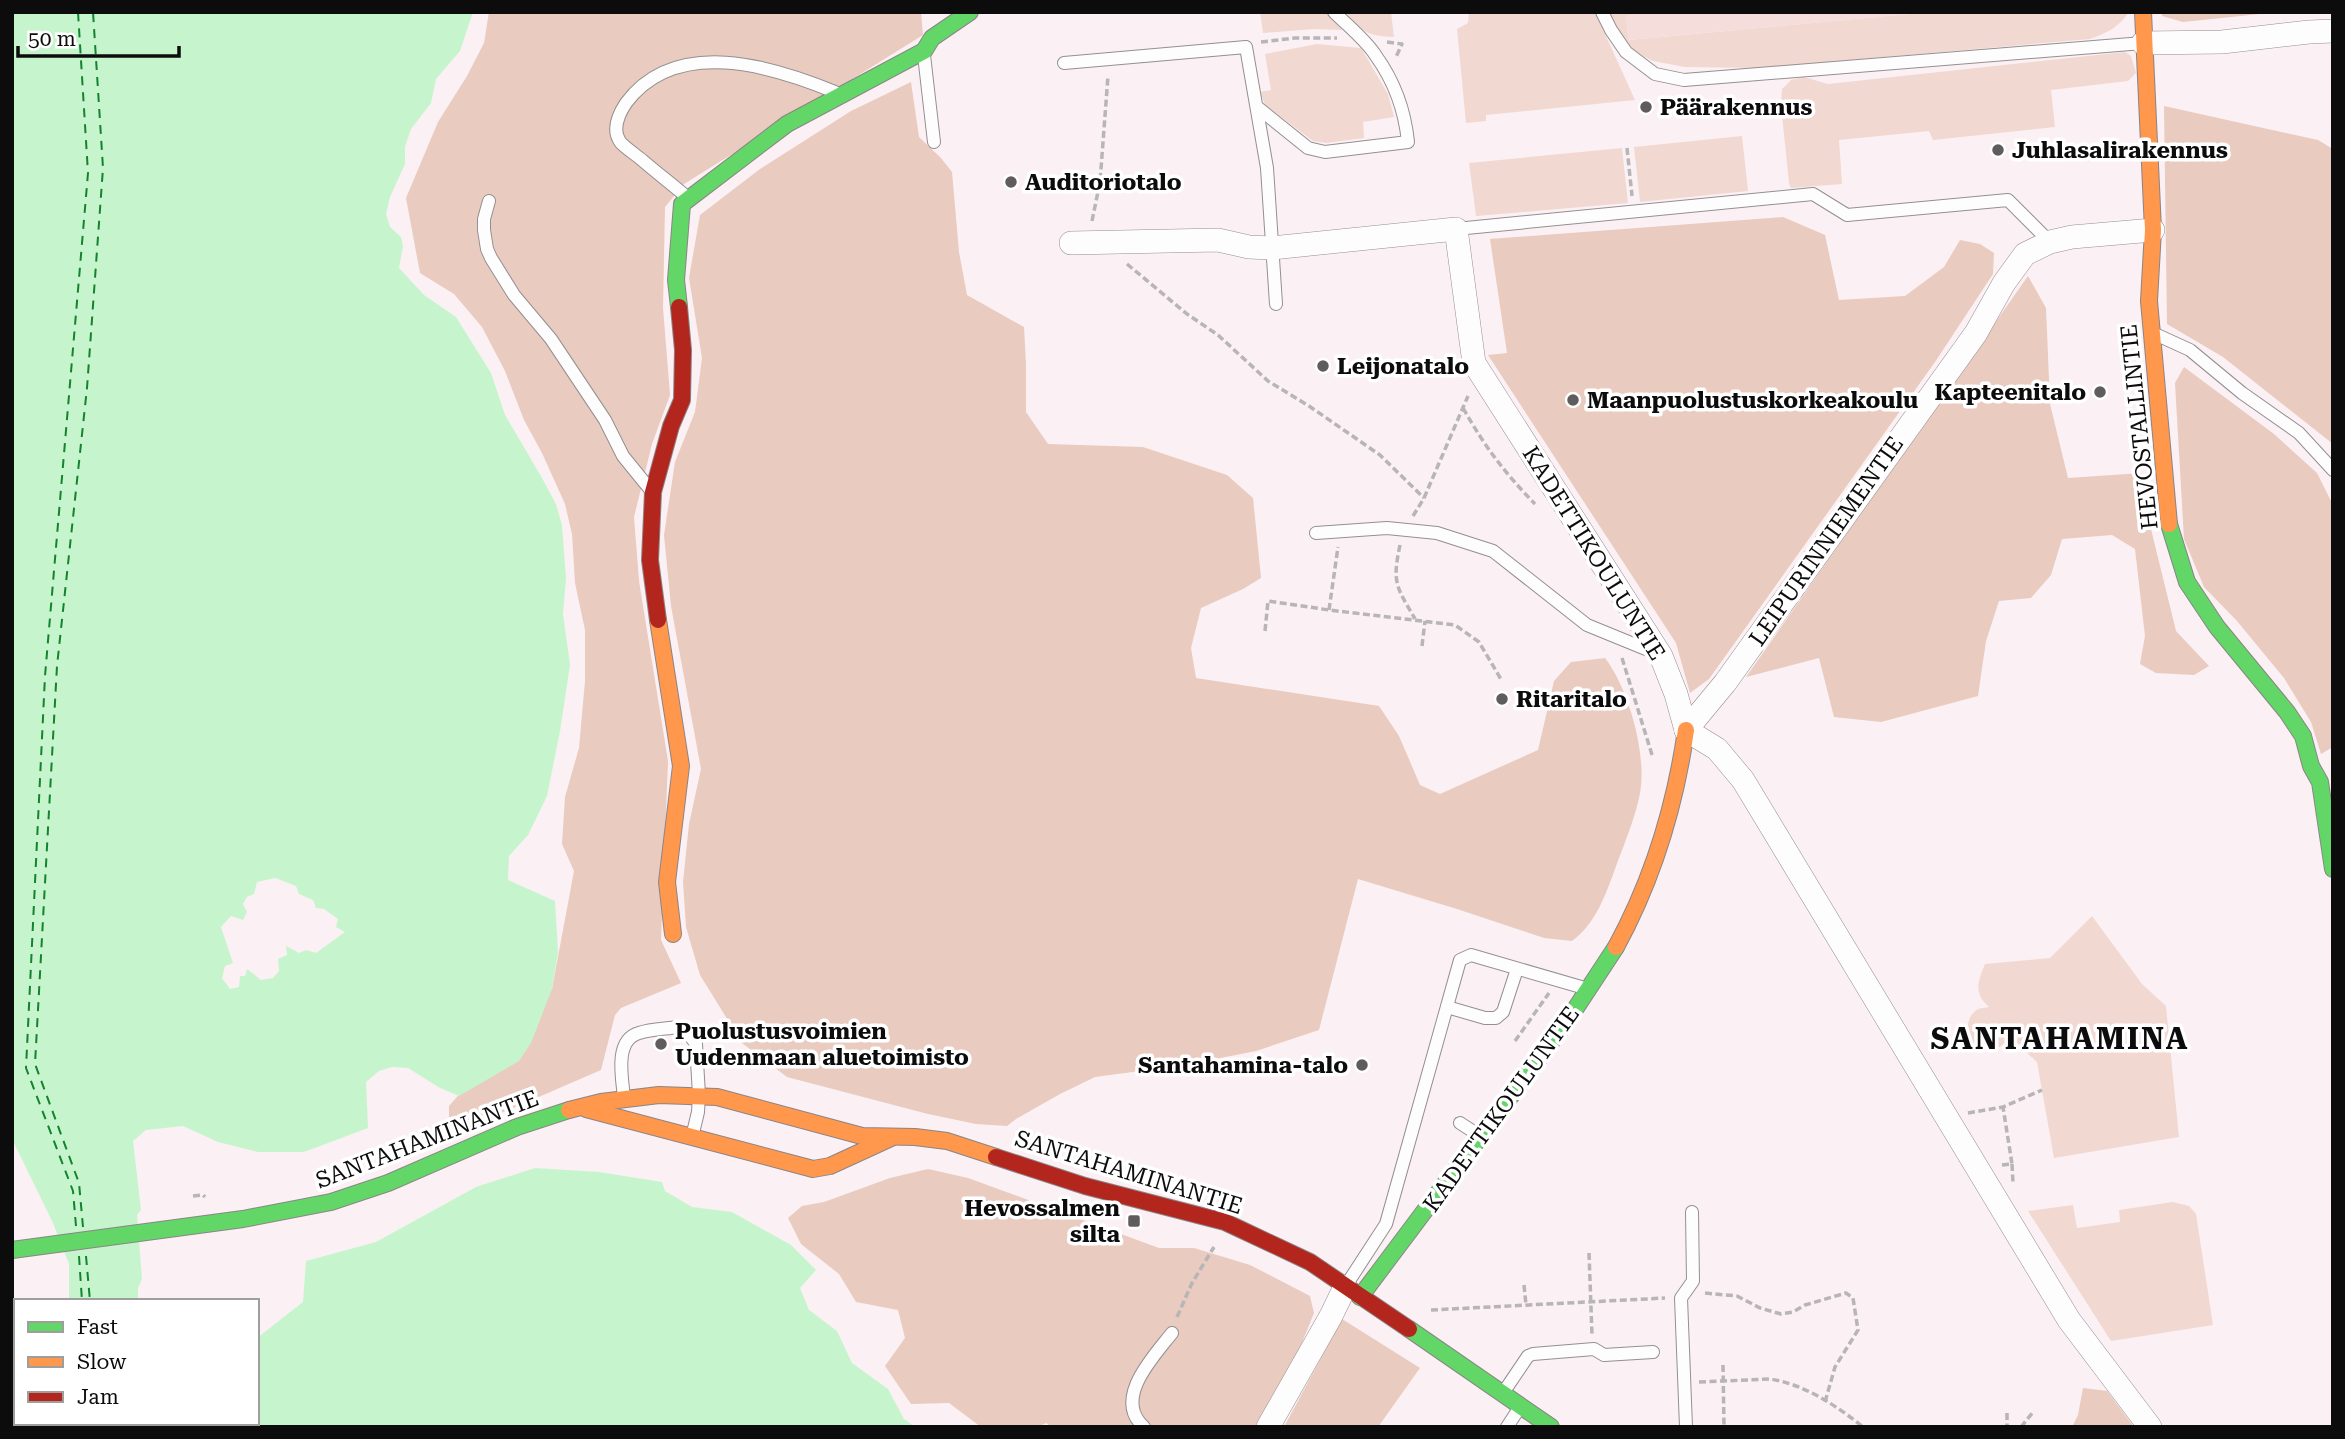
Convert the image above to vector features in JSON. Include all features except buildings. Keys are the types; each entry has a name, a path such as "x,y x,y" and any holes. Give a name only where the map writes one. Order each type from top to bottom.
{"street":[{"path":"673,934 667,882 681,766 650,560 653,492 671,426 682,400 683,350 676,280 682,204 787,124 924,51 932,38 970,12"},
{"path":"2143,12 2153,230"},
{"path":"2143,43 2222,42 2333,31"},
{"path":"1077,242 1218,240 1249,247 1272,248 1456,229"},
{"name":"KADETTIKOULUNTIE","path":"1352,1292 1481,1137 1589,989 1626,928 1653,871 1681,772 1686,730 1661,656 1474,363 1456,229"},
{"name":"LEIPURINNIEMENTIE","path":"1686,730 1725,683 1976,333 2004,283 2025,254 2050,242 2072,237 2153,230"},
{"name":"HEVOSTALLINTIE","path":"2153,230 2148,301 2169,527 2187,582 2217,627 2303,736 2311,765 2320,782 2333,869"},
{"path":"1686,730 1717,749 1743,780 2069,1320 2150,1427"},
{"name":"SANTAHAMINANTIE","path":"12,1250 312,1207 356,1195 536,1119 624,1098 657,1094 699,1095 862,1136 915,1137 947,1141 1085,1186 1225,1222 1310,1262 1551,1427"},
{"name":"SANTAHAMINANTIE","path":"579,1107 813,1169 830,1166 891,1138"},
{"path":"1268,1427 1325,1327 1352,1292"}],"lane":[{"path":"1256,107 1308,148 1325,152 1408,142 1406,119 1376,54 1334,12"},
{"path":"1602,12 1626,52 1655,74 1684,80 2143,43"},
{"path":"1064,63 1246,47 1267,168 1276,304"},
{"path":"924,51 934,142"},
{"path":"689,199 621,142 615,129 620,112 632,95 657,76 679,67 713,61 793,75 842,94"},
{"path":"1456,229 1813,194 1847,215 2008,200 2050,242"},
{"path":"489,201 484,230 491,258 514,295 551,339 606,420 623,456 653,492"},
{"path":"2151,332 2190,350 2242,393 2299,433 2333,470"},
{"path":"1316,533 1387,528 1437,533 1493,551 1587,625 1661,656"},
{"path":"2320,782 2333,771"},
{"path":"1352,1292 1385,1224 1460,960 1471,955 1589,989"},
{"path":"1447,1007 1485,1018 1496,1018 1503,1012 1517,968"},
{"path":"626,1119 621,1062 628,1040 636,1033 678,1027 696,1044 699,1095 692,1137"},
{"path":"1460,1123 1481,1137"},
{"path":"1686,1427 1683,1295 1693,1281 1692,1212"},
{"path":"1144,1427 1133,1407 1135,1386 1143,1370 1172,1333"},
{"path":"1502,1394 1528,1356 1533,1354 1594,1349 1604,1355 1653,1352"},
{"path":"1507,1427 1520,1407"}],"path":[{"path":"1246,47 1264,41 1295,38 1360,38 1402,44 1388,78"},
{"path":"1077,242 1094,216 1100,182 1110,59"},
{"path":"1627,148 1634,212"},
{"path":"1120,258 1187,314 1218,335 1268,381 1380,454 1424,498"},
{"path":"1415,620 1396,586 1395,569 1404,530 1424,498 1463,408 1474,363"},
{"path":"1463,408 1484,445 1509,477 1543,511"},
{"path":"1329,610 1340,532"},
{"path":"1265,631 1268,601 1455,625 1479,642 1502,681"},
{"path":"1422,646 1425,621"},
{"path":"1616,636 1654,764"},
{"path":"1511,1048 1558,981"},
{"path":"1946,1116 2003,1107 2042,1090"},
{"path":"1978,1169 2012,1164 2003,1107"},
{"path":"193,1196 203,1195"},
{"path":"1172,1333 1184,1301 1219,1240 1225,1222"},
{"path":"1589,1253 1594,1349"},
{"path":"1524,1284 1526,1305"},
{"path":"1431,1310 1683,1295 1737,1296 1781,1317 1805,1305 1846,1293 1853,1298 1858,1330 1835,1367 1825,1402"},
{"path":"1723,1365 1724,1427"},
{"path":"1684,1383 1770,1379 1782,1381 1825,1402 1863,1427"},
{"path":"2021,1427 2033,1412"},
{"path":"2007,1413 2007,1427"}],"shaded area":[{"path":"12,12 473,12 460,51 436,79 431,103 411,129 405,147 405,164 390,197 386,214 390,227 401,237 403,246 399,268 424,295 456,317 491,373 505,415 556,504 562,525 566,578 563,614 570,665 560,731 547,796 528,835 509,856 508,880 555,901 558,952 552,989 531,1043 519,1061 459,1096 440,1088 408,1068 392,1067 379,1071 366,1082 368,1128 304,1152 258,1152 218,1142 183,1126 146,1130 133,1141 141,1210 137,1215 142,1279 138,1288 138,1299 69,1299 69,1264 53,1223 12,1139","holes":["275,878 296,886 299,894 313,900 316,908 324,909 338,919 336,927 345,932 316,953 306,950 299,953 286,946 287,955 278,959 279,971 273,978 261,980 247,969 245,976 240,976 239,987 230,989 222,978 225,966 233,963 221,927 231,916 243,920 247,912 243,904 247,897 254,894 257,882"]},
{"path":"489,12 921,12 923,35 684,184 665,207 663,308 670,395 652,444 634,517 639,581 668,761 661,940 681,983 621,1008 615,1015 601,1070 469,1127 449,1117 449,1106 552,989 574,871 562,844 565,797 579,748 585,681 585,630 575,583 572,534 565,504 524,420 505,371 482,327 454,294 420,273 406,198 438,122 484,43"},
{"path":"1260,12 1327,12 1342,30 1263,33"},
{"path":"1345,12 1391,12 1394,37 1366,32"},
{"path":"1469,12 1595,12 1635,100 1486,115 1486,121 1466,123 1457,29 1468,23"},
{"path":"1609,12 1652,12 1626,16 1629,40 1931,12 2129,12 2112,29 2090,39 1759,68 1685,67 1653,61 1625,43"},
{"path":"1652,12 1931,12 1628,40 1626,16"},
{"path":"2162,12 2279,12 2183,22 2162,16"},
{"path":"1317,44 1361,48 1388,94 1394,117 1363,122 1364,138 1326,143 1313,141 1265,105 1260,92 1271,90 1265,54"},
{"path":"2125,52 2131,56 2136,73 2128,81 2051,90 2055,127 1933,140 1929,131 1839,140 1842,184 1791,188 1789,183 1781,105 1782,89 1791,80 1804,77 1828,84"},
{"path":"911,82 919,137 952,172 959,252 967,295 1024,327 1026,412 1048,444 1143,447 1227,475 1253,498 1261,578 1201,608 1191,648 1196,678 1379,706 1399,736 1420,785 1440,794 1538,750 1554,681 1571,662 1605,658 1621,685 1633,719 1640,754 1641,786 1630,828 1604,899 1587,927 1572,941 1544,938 1358,879 1319,1030 1256,1051 1185,1065 1095,1077 1060,1094 1007,1126 976,1124 928,1114 787,1077 742,1043 700,975 686,927 683,882 689,824 701,769 671,606 664,535 675,462 695,412 702,358 689,278 700,215 760,169 851,111"},
{"path":"2164,106 2318,140 2333,149 2333,444 2223,357 2167,324"},
{"path":"1742,136 1748,191 1640,202 1634,147"},
{"path":"1622,148 1628,203 1476,216 1469,163"},
{"path":"1783,217 1825,235 1839,300 1905,296 1944,267 1960,240 1980,244 1994,253 1993,274 1935,362 1709,679 1690,693 1676,643 1488,355 1507,353 1490,239"},
{"path":"2028,276 2046,308 2050,404 2068,478 2142,473 2148,517 2176,631 2209,666 2194,675 2156,673 2140,664 2145,636 2135,549 2112,535 2062,539 2051,575 2031,598 1999,601 1986,641 1978,696 1881,722 1834,717 1819,658 1746,677"},
{"path":"2184,367 2274,434 2317,473 2333,505 2333,747 2321,754 2311,722 2284,678 2237,621 2204,587 2184,539 2175,383"},
{"path":"2092,916 2142,984 2166,1006 2179,1137 2054,1158 2037,1062 2010,1038 1998,1048 1988,1051 1979,1049 1973,1043 1968,1025 1971,1016 1978,1009 1989,1007 1981,997 1978,987 1985,964 2050,958"},
{"path":"535,1168 599,1172 662,1182 665,1191 692,1207 732,1212 791,1245 816,1270 800,1288 809,1310 837,1331 852,1363 888,1389 904,1419 915,1427 12,1427 14,1411 14,1425 259,1425 259,1336 303,1302 306,1261 376,1242 476,1187"},
{"path":"928,1169 968,1178 1159,1248 1194,1248 1250,1265 1310,1296 1314,1313 1299,1350 1255,1427 1052,1427 1046,1423 1038,1427 981,1427 949,1403 911,1404 885,1366 905,1338 898,1310 856,1302 839,1274 801,1244 788,1218 802,1206 824,1202 890,1178"},
{"path":"2173,1202 2189,1206 2196,1214 2213,1325 2111,1341 2028,1211 2073,1205 2077,1228 2120,1222 2119,1210"},
{"path":"1342,1319 1420,1368 1378,1427 1284,1427"},
{"path":"2083,1388 2107,1391 2134,1427 2072,1427 2078,1415"}],"ferry route":[{"path":"76,1226 73,1191 26,1068 45,676 88,173 78,12"},
{"path":"83,1227 79,1183 35,1064 57,666 87,388 103,168 93,12"},
{"path":"79,1256 82,1299"},
{"path":"86,1256 90,1299"}],"traffic: fast":[{"path":"679,307 676,280 682,204 787,124 924,51 932,38 970,12"},
{"path":"2169,524 2187,582 2217,627 2287,712 2303,736 2311,766 2320,782 2333,869"},
{"path":"1360,1297 1570,1017 1616,947"},
{"path":"12,1250 243,1219 331,1202 388,1183 517,1127 569,1110"},
{"path":"1409,1329 1551,1427"}],"traffic: slow":[{"path":"2143,12 2153,230 2149,301 2169,524"},
{"path":"658,620 681,766 667,882 673,934"},
{"path":"1616,947 1641,895 1661,842 1676,787 1686,730"},
{"path":"569,1110 601,1102 659,1095 717,1097 862,1136 915,1137 947,1141 996,1157"},
{"path":"586,1109 813,1169 830,1166 891,1138"}],"traffic: jam":[{"path":"658,620 650,560 653,492 671,426 682,400 683,350 679,307"},
{"path":"996,1157 1085,1186 1225,1222 1310,1262 1409,1329"}],"place":[{"name":"Päärakennus","path":"1646,107"},
{"name":"Juhlasalirakennus","path":"1998,150"},
{"name":"Auditoriotalo","path":"1011,182"},
{"name":"Leijonatalo","path":"1323,366"},
{"name":"Kapteenitalo","path":"2100,392"},
{"name":"Maanpuolustuskorkeakoulu","path":"1573,400"},
{"name":"Ritaritalo","path":"1502,699"},
{"name":"Puolustusvoimien Uudenmaan aluetoimisto","path":"661,1044"},
{"name":"Santahamina-talo","path":"1362,1065"},
{"name":"Hevossalmen silta","path":"1134,1221"}],"district":[{"name":"SANTAHAMINA","path":"2060,1039"}]}
